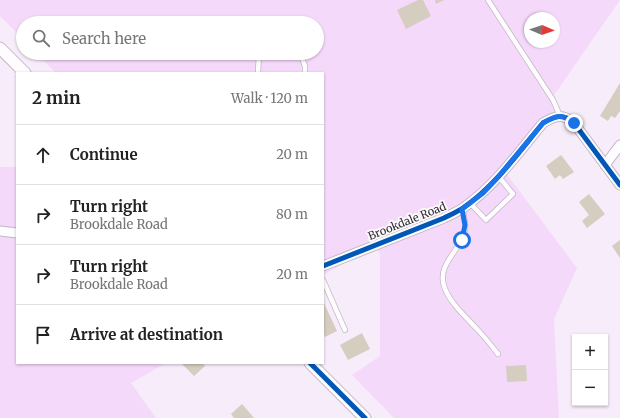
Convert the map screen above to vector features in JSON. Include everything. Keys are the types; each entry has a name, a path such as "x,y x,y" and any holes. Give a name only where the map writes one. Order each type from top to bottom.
{"street":[{"path":"0,48 25,72"},
{"path":"560,116 568,118 574,123 620,185"},
{"name":"Brookdale Road","path":"324,266 444,218 462,209 483,193 543,123 560,116"},
{"path":"605,165 620,145"},
{"path":"0,231 16,233"},
{"path":"311,364 365,418"}],"lane":[{"path":"488,0 553,100 560,116"},
{"path":"258,72 259,60"},
{"path":"303,60 305,66 304,72"},
{"path":"470,202 486,220 513,194 499,176"},
{"path":"462,209 464,218 462,240 446,263 443,282 448,296 498,354"},
{"path":"324,282 345,330"}],"shaded area":[{"path":"0,0 620,0 552,98 560,113 503,169 577,268 554,319 559,418 394,418 352,375 380,356 380,255 376,245 324,274 324,72 55,72 43,60 324,60 324,16 16,16 16,32 0,16"},
{"path":"0,167 16,167 16,364 164,364 131,383 156,418 0,418"}],"building":[{"path":"418,0 423,0 431,16 406,29 397,10"},
{"path":"435,0 444,0 436,4"},
{"path":"620,83 620,111 615,118 611,116 608,121 600,116"},
{"path":"561,155 574,172 563,179 560,175 555,179 546,166"},
{"path":"589,194 605,214 587,228 582,221 589,215 579,202"},
{"path":"620,240 620,258 612,246"},
{"path":"324,303 337,331 325,337 324,334"},
{"path":"362,333 370,349 348,360 340,345"},
{"path":"182,364 203,364 205,366 194,376"},
{"path":"526,365 527,381 507,382 506,366"},
{"path":"242,404 254,418 234,418 231,414"}],"cycle path":[{"path":"324,266 444,218 463,208 496,179 543,123 555,117 566,118 574,123 620,185"},
{"path":"311,364 365,418"}],"route":[{"path":"462,240 465,225 462,209 483,193 543,123 560,116 568,118 574,123"}]}
